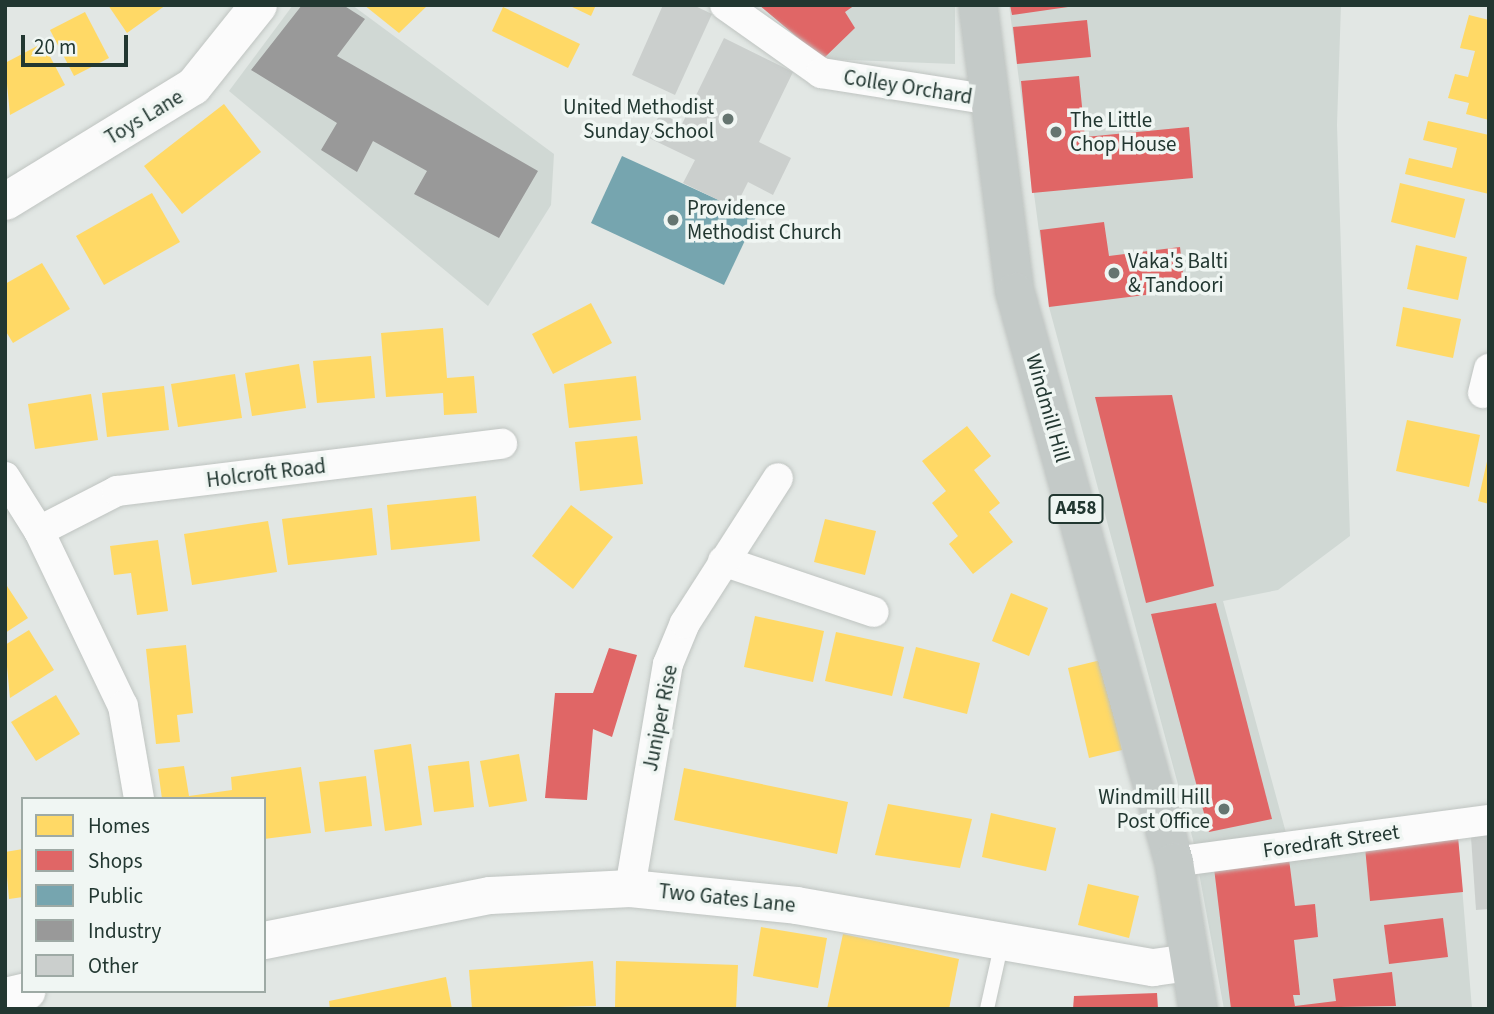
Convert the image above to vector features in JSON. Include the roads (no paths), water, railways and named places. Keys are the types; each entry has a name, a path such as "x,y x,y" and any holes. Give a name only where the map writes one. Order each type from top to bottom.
{"highway":[{"name":"Windmill Hill","path":"978,5 986,99 1015,292 1174,862 1198,1009"}],"street":[{"name":"Toys Lane","path":"5,201 193,86 258,5"},
{"name":"Colley Orchard","path":"725,5 821,73 986,99"},
{"name":"Holcroft Road","path":"39,531 117,491 502,444"},
{"path":"5,477 39,531 123,706 139,797"},
{"name":"Juniper Rise","path":"630,888 668,664 723,561 778,478"},
{"path":"723,561 874,612"},
{"name":"Foredraft Street","path":"1174,862 1489,820"},
{"name":"Two Gates Lane","path":"266,940 490,895 630,888 796,905 1153,967 1189,962"}],"lane":[{"path":"987,1009 1002,940"}],"place":[{"name":"United Methodist Sunday School","path":"728,119"},
{"name":"The Little Chop House","path":"1056,132"},
{"name":"Providence Methodist Church","path":"673,220"},
{"name":"Vaka's Balti & Tandoori","path":"1114,273"},
{"name":"Windmill Hill Post Office","path":"1224,809"}]}
